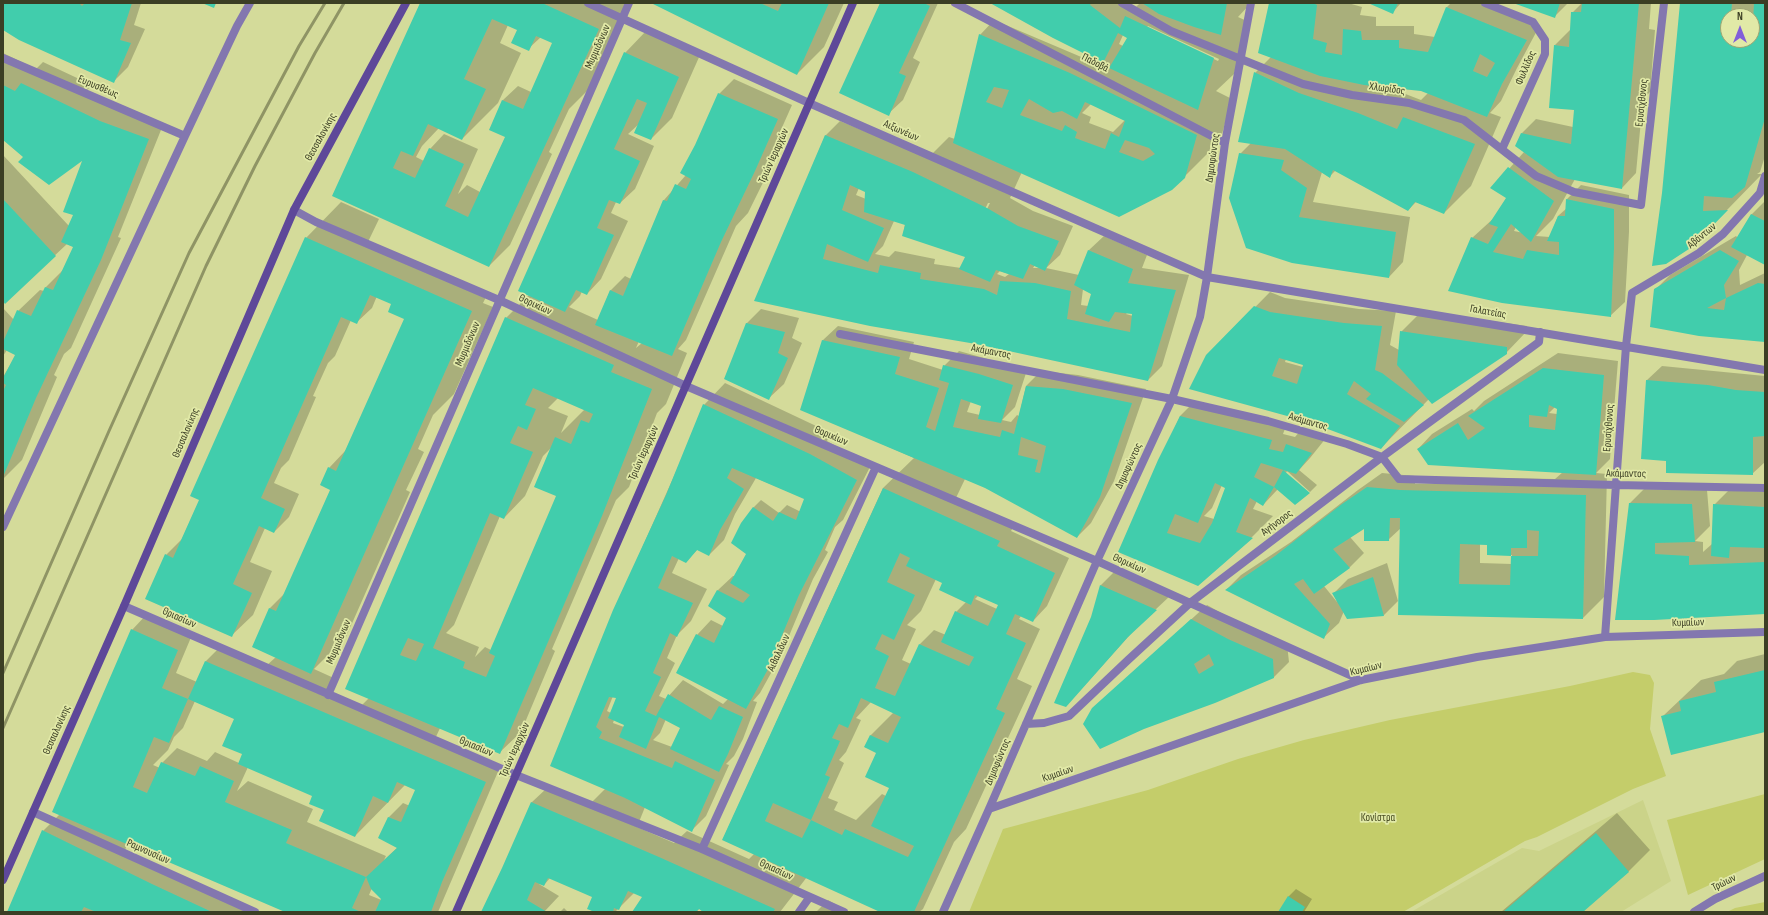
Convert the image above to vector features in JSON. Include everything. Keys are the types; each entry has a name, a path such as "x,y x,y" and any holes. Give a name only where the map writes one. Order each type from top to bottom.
{"street":[{"path":"3,527 5,516 185,136 250,3"},
{"name":"Θεσσαλονίκης","path":"3,880 124,606 294,210 406,3"},
{"name":"Αιξωνέων","path":"588,3 809,103 1207,277"},
{"name":"Μυρμιδόνων","path":"328,695 629,3"},
{"name":"Τριών Ιεραρχών","path":"456,912 852,3"},
{"name":"Παδοβά","path":"955,3 1225,143"},
{"name":"Χλωρίδος","path":"1122,3 1171,31 1303,84 1352,95 1409,103 1464,120 1536,176 1574,192 1641,206"},
{"name":"Δημοφώντος","path":"943,912 1097,561 1172,398 1200,318 1225,143 1251,3"},
{"name":"Φυλλίδος","path":"1485,3 1533,22 1545,40 1545,54 1502,149"},
{"name":"Ερυσίχθονος","path":"1641,206 1664,3"},
{"name":"Ευρυσθέως","path":"3,58 185,136"},
{"name":"Αβάντων","path":"1632,293 1699,254 1723,234 1762,195 1765,176"},
{"name":"Θορικίων","path":"294,210 316,222 499,300 686,386 1097,561 1361,680"},
{"name":"Γαλατείας","path":"1207,277 1765,370"},
{"name":"Ερυσίχθονος","path":"1605,637 1626,346 1632,293"},
{"name":"Αγήνορος","path":"1026,724 1044,723 1069,716 1190,604 1382,457 1539,342 1540,332"},
{"name":"Ακάμαντος","path":"840,334 1172,398 1268,421 1347,444 1382,457 1399,478 1765,488"},
{"name":"Αιθαλιδων","path":"702,849 876,467"},
{"name":"Θριασίων","path":"124,606 516,775 702,849 809,898 844,912"},
{"name":"Κυμαίων","path":"989,810 1361,680 1477,657 1605,637 1765,632"},
{"name":"Ραμνουσίων","path":"32,812 255,912"},
{"name":"Τρώων","path":"1694,912 1715,899 1765,876"},
{"path":"799,912 809,898"}],"shaded area":[{"path":"1643,800 1671,881 1621,912 1411,912 1522,848 1539,851"}],"green space":[{"name":"Κονίστρα","path":"1633,672 1650,675 1654,683 1650,729 1666,776 1633,789 1537,837 1525,841 1403,912 969,912 1003,829 1148,790 1238,759 1304,740 1390,720 1570,686"},
{"path":"1765,794 1765,859 1688,895 1667,820"},
{"path":"1765,902 1765,912 1727,912 1735,908"}],"building":[{"path":"3,3 79,3 82,6 85,3 132,3 120,40 131,43 114,83 19,40 3,30"},
{"path":"202,3 216,3 214,8"},
{"path":"420,3 542,3 599,29 489,267 332,196","holes":["492,19 517,30 511,43 529,51 536,36 552,43 523,109 502,100 489,130 505,137 468,217 445,206 464,164 429,148 415,178 393,168 401,151 413,156 428,124 462,140 486,89 464,79"]},
{"path":"651,3 760,3 778,11 782,3 829,3 797,75"},
{"path":"880,3 924,3 930,6 899,73 906,76 889,116 839,93"},
{"path":"990,3 1091,3 1090,5 1120,28 1125,16 1214,58 1198,110 1109,68 1127,38 1118,33 1103,63 1053,38"},
{"path":"1142,3 1227,3 1221,35 1159,14"},
{"path":"1269,3 1313,3 1317,5 1313,39 1327,43 1325,52 1342,55 1343,29 1361,31 1362,40 1399,40 1399,48 1428,52 1446,7 1527,40 1502,84 1487,117 1421,91 1364,85 1320,76 1258,53","holes":["1480,54 1495,63 1487,77 1473,71"]},
{"path":"1368,3 1398,3 1393,14"},
{"path":"1513,3 1560,3 1555,18"},
{"path":"1582,3 1639,3 1622,189 1558,177 1515,146 1521,133 1571,144 1574,110 1549,108 1554,45 1569,47 1571,12 1581,12"},
{"path":"1680,3 1732,3 1732,8 1720,8 1720,48 1760,48 1760,8 1754,8 1754,3 1765,3 1765,118 1745,187 1732,198 1704,196 1703,211 1728,210 1692,247 1666,264 1652,266 1662,193"},
{"path":"979,34 1070,73 1197,135 1185,178 1172,190 1119,217 953,143","holes":["994,87 1009,90 1002,108 986,102","1029,99 1053,113 1062,111 1077,119 1085,102 1125,121 1119,137 1111,133 1105,149 1075,138 1077,132 1065,125 1062,131 1020,115","1125,140 1149,148 1155,154 1143,161 1119,152"]},
{"path":"624,52 679,77 651,140 634,133 647,103 637,99 614,149 640,161 620,204 609,200 597,228 614,235 587,295 576,290 565,312 518,291"},
{"path":"1254,72 1299,93 1358,113 1397,129 1403,117 1475,144 1444,214 1415,202 1408,211 1333,170 1330,178 1285,149 1238,142"},
{"path":"21,83 100,121 149,139 101,260 36,398 3,477 3,391 6,385 3,383 3,378 15,355 3,349 3,342 17,310 31,316 45,287 53,290 73,247 61,242 73,215 63,212 82,161 49,185 18,162 23,157 3,140 3,85 15,91"},
{"path":"718,93 778,119 721,242 672,356 595,325 610,290 623,296 663,200 667,201 675,184 686,189 691,179 680,173 695,145"},
{"path":"825,135 913,172 987,208 1018,226 1059,241 1045,271 1030,264 1023,279 996,270 990,282 959,269 965,257 902,236 905,225 864,212 865,192 850,185 842,210 884,228 868,262 827,244 823,259 878,273 880,265 921,273 920,279 984,289 997,295 1000,281 1035,283 1071,291 1067,319 1130,332 1132,314 1115,312 1109,322 1085,314 1091,294 1074,285 1088,250 1133,269 1128,283 1176,290 1148,381 976,344 870,326 754,301"},
{"path":"1239,153 1284,160 1281,170 1307,188 1299,217 1396,232 1389,278 1292,263 1246,248 1229,198"},
{"path":"1508,167 1554,201 1531,242 1511,224 1493,252 1523,259 1527,250 1559,255 1559,242 1547,241 1558,216 1565,216 1566,199 1614,209 1611,317 1502,303 1448,291 1471,237 1488,244 1498,227 1489,224 1506,198 1490,188"},
{"path":"3,199 56,256 5,304 3,301"},
{"path":"1751,214 1765,221 1765,265 1731,247"},
{"path":"305,237 472,311 311,674 252,647 269,608 276,611 330,490 320,485 328,467 336,471 404,319 388,312 391,304 370,295 357,324 341,317 261,498 285,509 274,533 259,526 233,584 252,593 232,637 145,599 165,554 173,558 199,500 190,496"},
{"path":"1720,250 1739,261 1724,285 1726,298 1758,283 1765,284 1765,342 1699,336 1650,327 1654,289","holes":["1726,298 1724,310 1707,308"]},
{"path":"1254,306 1270,312 1344,323 1382,326 1375,370 1382,373 1424,405 1404,422 1366,399 1371,394 1354,381 1347,394 1400,426 1381,449 1309,422 1189,389 1206,355","holes":["1279,358 1303,365 1297,384 1272,376"]},
{"path":"505,317 614,365 611,372 652,389 602,516 500,754 345,689","holes":["533,388 593,414 589,423 581,420 571,444 555,437 534,487 556,496 489,653 495,656 486,677 463,668 465,662 433,648 490,513 504,519 533,452 510,443 518,426 527,430 536,409 525,405","408,638 424,644 416,661 400,655"]},
{"path":"746,323 785,332 778,353 788,358 769,400 724,379"},
{"path":"1400,331 1507,347 1507,354 1432,404 1397,365"},
{"path":"822,340 900,357 895,374 939,388 926,427 935,431 949,383 939,380 943,365 979,374 1013,385 1001,423 978,419 981,406 961,399 953,427 1000,437 1002,430 1014,434 1026,386 1063,389 1132,403 1100,497 1077,538 985,488 800,410","holes":["1021,437 1046,446 1040,473 1035,472 1038,460 1018,455"]},
{"path":"1543,368 1604,375 1596,475 1428,465 1417,449 1458,423 1468,440 1485,428 1468,416","holes":["1549,405 1557,409 1555,430 1529,427 1529,415 1547,417"]},
{"path":"1646,380 1708,385 1736,390 1765,392 1765,436 1753,437 1753,475 1666,473 1666,461 1641,459"},
{"path":"703,404 810,454 857,480 799,595 767,671 746,709 676,673 696,634 714,643 726,618 708,606 717,590 743,603 750,595 730,583 746,554 731,543 741,523 753,507 773,521 779,512 796,520 804,499 732,468 727,478 744,489 720,530 709,556 697,550 686,563 672,556 658,588 693,603 677,637 670,633 653,673 661,677 645,711 656,716 668,694 711,720 719,706 743,717 728,754 719,772 670,749 680,728 659,717 646,749 619,737 624,725 608,718 616,698 609,697 596,727 602,732 599,738 672,768 675,761 715,780 692,832 625,798 550,766 613,610 666,495"},
{"path":"1180,416 1272,440 1269,449 1283,452 1286,444 1312,453 1296,474 1261,463 1254,477 1274,487 1263,506 1250,498 1236,532 1253,538 1198,586 1118,552 1158,460","holes":["1215,483 1225,488 1212,523 1200,543 1167,533 1175,514 1198,523"]},
{"path":"1283,470 1310,493 1295,505 1274,487"},
{"path":"1367,487 1401,490 1586,495 1583,619 1398,615 1400,518 1390,518 1389,541 1364,541 1364,529 1333,549 1350,568 1314,594 1303,579 1294,584 1330,624 1324,639 1225,590 1275,556 1342,504","holes":["1527,530 1539,531 1538,556 1511,556 1511,548 1527,548","1460,544 1487,545 1487,555 1511,556 1510,585 1459,584"]},
{"path":"883,488 1000,541 997,546 1055,573 1033,622 1015,614 1006,634 1026,643 996,709 1005,713 914,912 880,912 722,840","holes":["900,553 910,558 906,566 942,583 939,590 971,605 975,595 998,605 988,626 955,611 941,642 974,657 969,666 919,644 895,696 875,688 889,656 875,649 882,634 894,640 915,595 887,582","861,698 901,717 888,743 870,735 864,747 876,753 865,777 889,788 871,826 914,846 908,857 845,829 842,835 811,820 830,777 825,775 840,741 832,738 839,724 848,728","773,803 811,820 802,838 765,821"]},
{"path":"1629,503 1692,504 1695,542 1655,543 1655,554 1689,556 1689,565 1765,562 1765,614 1654,620 1615,620"},
{"path":"1713,504 1765,507 1765,548 1730,547 1729,558 1711,556"},
{"path":"1373,577 1384,616 1347,619 1332,593"},
{"path":"1100,585 1157,610 1128,637 1066,707 1054,703 1091,617"},
{"path":"1191,619 1228,639 1273,659 1274,678 1215,703 1144,729 1100,749 1083,724 1092,708","holes":["1209,654 1214,665 1199,674 1194,664"]},
{"path":"131,629 178,650 162,688 188,699 169,743 154,737 133,787 147,793 161,762 195,776 200,766 234,781 225,802 292,830 286,843 366,877 352,908 361,912 285,912 52,812"},
{"path":"205,661 486,782 442,882 431,912 375,912 381,899 371,889 366,877 397,848 378,838 388,817 401,822 415,790 397,782 388,803 373,796 355,837 319,821 324,810 309,804 312,796 238,764 242,754 222,746 234,719 188,699"},
{"path":"1765,670 1765,732 1671,755 1661,716 1681,711 1679,701 1716,692 1714,682"},
{"path":"531,802 775,909 773,912 703,912 699,909 696,912 632,912 642,897 628,891 619,910 614,908 613,912 595,912 587,909 592,897 548,878 544,886 535,882 527,900 547,912 481,912"},
{"path":"42,830 212,912 96,912 84,907 81,912 7,912"},
{"path":"1596,833 1629,872 1583,912 1503,912"},
{"path":"1288,896 1305,907 1302,912 1278,912"}],"railway":[{"path":"3,673 189,253 299,46 325,3"},
{"path":"3,728 206,266 255,166 315,53 344,3"}]}
